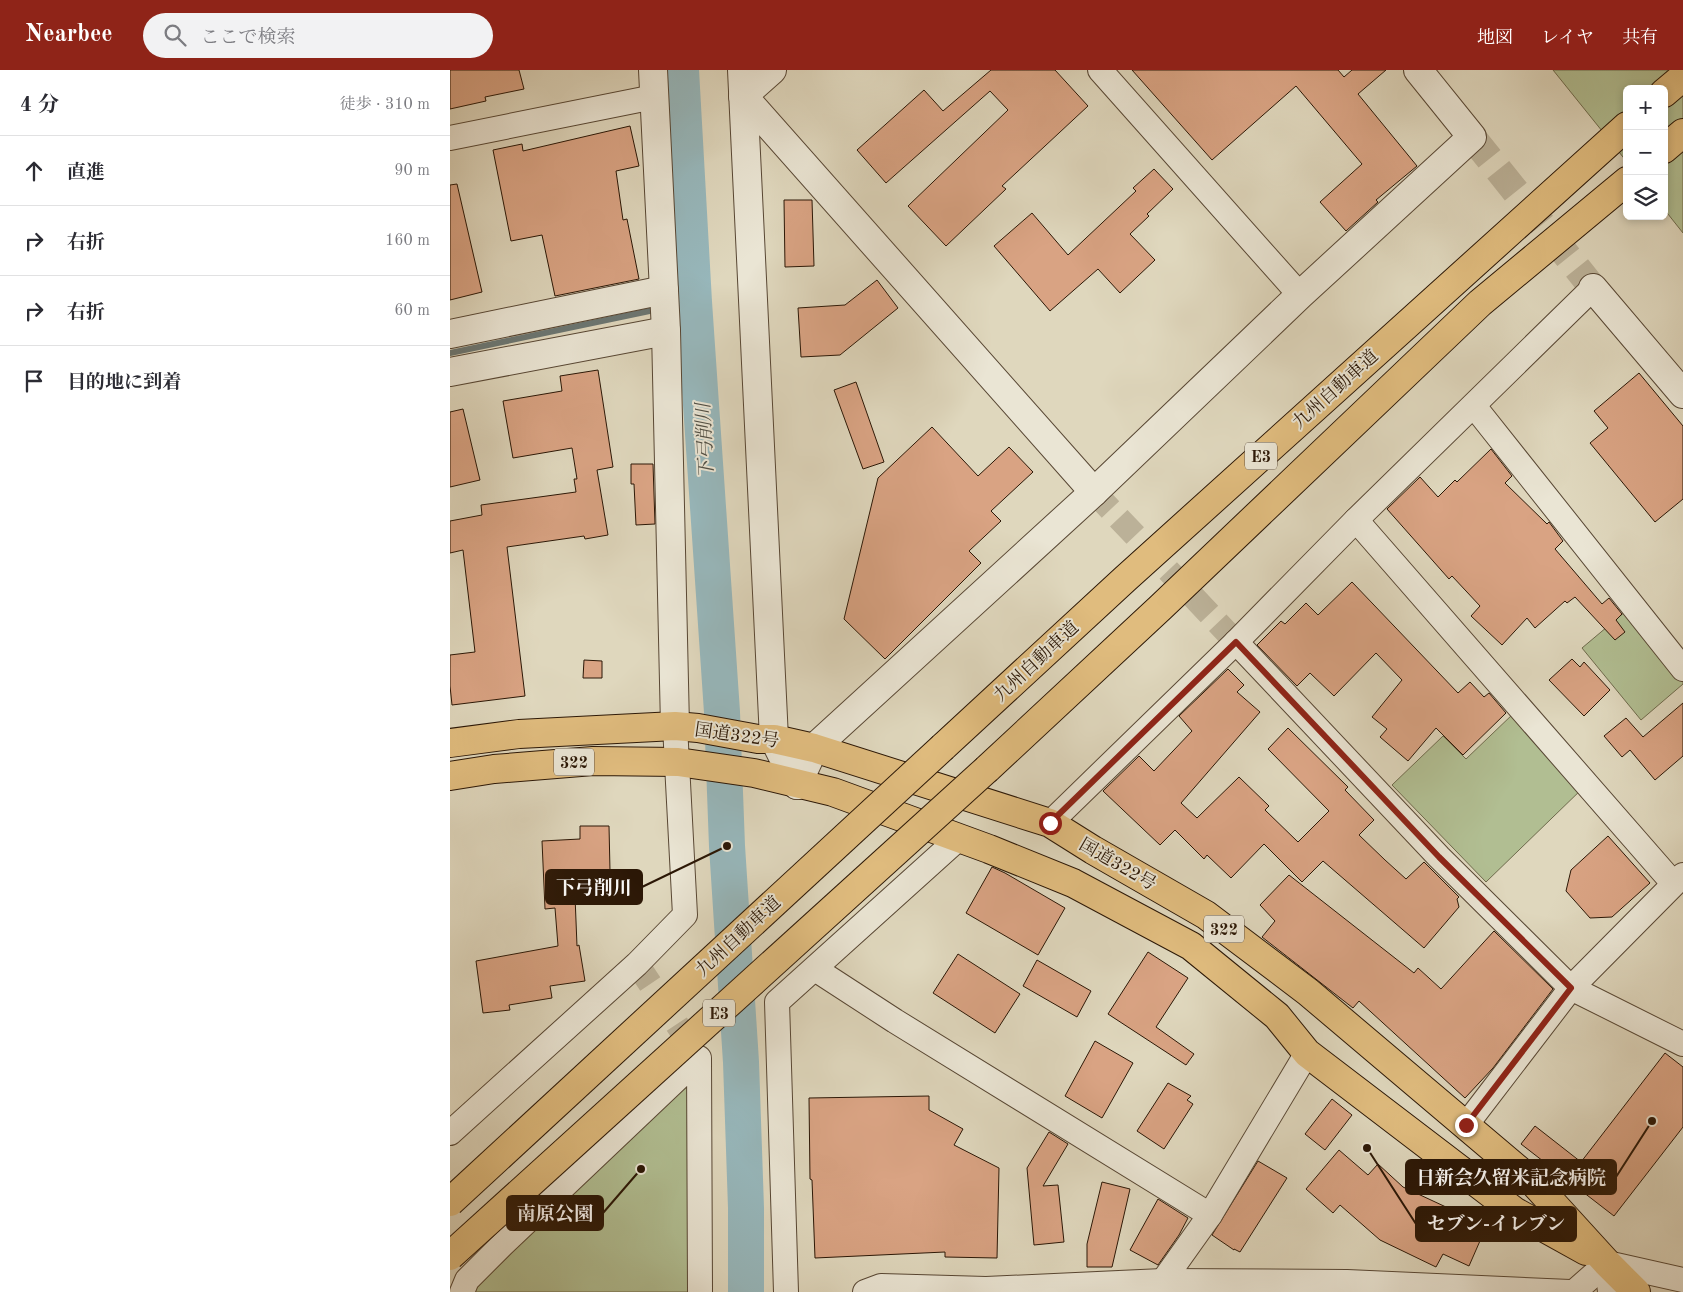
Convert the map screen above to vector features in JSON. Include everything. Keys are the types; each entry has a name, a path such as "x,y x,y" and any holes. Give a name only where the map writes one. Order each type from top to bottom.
{"highway":[{"path":"1668,90 1683,77"},
{"name":"九州自動車道","path":"450,1202 1133,572 1623,130"},
{"path":"1668,146 1683,133"},
{"name":"九州自動車道","path":"450,1256 987,769 1161,607 1480,303 1617,190"},
{"name":"国道322号","path":"450,743 519,734 687,727 814,748 1050,823 1206,915 1308,992 1535,1184 1606,1263 1636,1292"},
{"name":"国道322号","path":"450,776 494,769 592,761 688,763 754,774 833,792 1073,882 1191,946 1277,1016 1307,1053 1514,1211 1606,1263"}],"street":[{"path":"450,1133 637,964 685,915 687,727 653,70"},
{"path":"742,83 772,70"},
{"path":"1100,70 1300,296"},
{"path":"796,785 814,748 1094,492 1300,296 1472,137 1418,70"},
{"path":"742,83 1094,492"},
{"path":"742,83 766,739 796,785"},
{"path":"450,138 654,97"},
{"path":"1050,823 1236,642 1356,520 1592,288 1683,394"},
{"path":"450,334 664,290"},
{"path":"450,372 666,331"},
{"path":"1474,406 1683,669"},
{"path":"1356,520 1678,879 1571,988 1466,1125"},
{"path":"1236,642 1439,857 1571,988 1683,1044"},
{"path":"786,1292 777,1002 959,838"},
{"path":"815,969 895,1021 1210,1215"},
{"path":"1163,1287 1210,1215 1307,1053"},
{"path":"462,1292 467,1280 503,1244 699,1058 700,1292"},
{"path":"1606,1263 1683,1280"},
{"path":"865,1292 880,1286 986,1290 1163,1287 1347,1287 1572,1292 1606,1263"},
{"path":"1606,1263 1610,1292"},
{"path":"1606,1263 1654,1292"}],"green space":[{"path":"1553,70 1683,70 1683,233 1668,214 1668,85 1623,85 1623,157"},
{"path":"1626,611 1683,681 1683,684 1641,720 1582,648"},
{"path":"1514,713 1585,786 1486,882 1392,785 1443,736 1466,759"},
{"path":"699,1058 700,1292 463,1292"}],"building":[{"path":"450,70 519,70 524,89 485,97 486,101 450,109"},
{"path":"991,70 1055,70 1088,106 1002,186 1006,189 946,246 908,206 1008,110 990,91 886,183 857,150 924,90 943,111"},
{"path":"1132,70 1338,70 1344,77 1352,70 1386,70 1358,94 1417,166 1376,200 1378,202 1346,231 1320,202 1362,164 1296,86 1212,160"},
{"path":"630,126 639,166 616,171 623,220 627,219 639,279 555,296 542,235 511,241 493,150 522,144 523,151"},
{"path":"1154,169 1173,189 1147,214 1149,216 1130,234 1155,260 1120,293 1098,269 1050,311 994,246 1032,213 1068,255 1136,191 1133,188"},
{"path":"457,184 482,292 450,300 450,185"},
{"path":"784,200 812,200 814,266 785,267"},
{"path":"877,280 898,308 840,355 801,357 798,308 845,305"},
{"path":"598,370 613,467 597,470 608,535 585,539 584,536 507,547 525,696 452,705 450,655 475,652 463,550 450,553 450,521 482,515 481,505 576,492 574,479 577,479 572,448 513,458 503,401 562,391 560,376"},
{"path":"1639,373 1683,426 1683,499 1655,522 1590,443 1608,428 1594,411"},
{"path":"856,382 884,462 863,469 834,390"},
{"path":"463,409 480,480 450,487 450,412"},
{"path":"932,427 978,476 1009,447 1033,472 991,511 1001,521 969,551 981,563 885,659 844,619 878,478"},
{"path":"1491,449 1512,476 1505,483 1547,524 1549,522 1563,541 1555,549 1602,604 1609,598 1622,614 1616,620 1625,632 1615,640 1575,597 1567,603 1565,601 1535,628 1527,618 1502,645 1471,616 1480,606 1452,576 1449,579 1387,509 1420,477 1438,497 1455,480 1457,482"},
{"path":"631,464 653,464 655,524 636,525 634,484 631,484"},
{"path":"1352,582 1458,693 1470,682 1484,697 1489,693 1506,713 1463,755 1436,728 1408,761 1380,737 1387,729 1372,717 1402,680 1376,653 1334,696 1310,673 1297,686 1257,645 1281,621 1285,624 1306,603 1318,615"},
{"path":"1572,659 1580,667 1584,662 1610,690 1584,716 1549,680"},
{"path":"584,660 602,661 602,678 583,678"},
{"path":"1228,669 1244,685 1237,692 1260,712 1181,803 1197,818 1239,777 1269,806 1265,810 1298,842 1329,811 1268,749 1288,728 1348,787 1345,790 1374,820 1359,835 1406,879 1424,862 1459,897 1457,899 1459,907 1424,948 1323,861 1302,882 1264,844 1231,878 1207,855 1204,859 1175,830 1160,845 1103,791 1139,756 1154,771 1192,731 1179,716"},
{"path":"1683,703 1683,756 1655,780 1630,750 1622,757 1604,736 1626,718 1643,737"},
{"path":"580,826 609,826 610,871 574,871 577,946 579,945 585,981 550,986 552,998 509,1005 510,1010 483,1013 476,961 558,946 555,908 545,909 542,841 580,839"},
{"path":"1608,836 1650,883 1612,917 1590,918 1566,891 1571,870"},
{"path":"992,867 1065,908 1038,955 966,913"},
{"path":"1289,875 1414,973 1418,968 1441,989 1494,931 1553,989 1493,1068 1465,1098 1359,1001 1353,1008 1262,937 1275,921 1260,905"},
{"path":"1148,952 1188,978 1156,1027 1194,1054 1186,1065 1108,1014"},
{"path":"958,954 1020,994 995,1033 933,993"},
{"path":"1037,960 1091,991 1077,1017 1023,986"},
{"path":"1095,1041 1133,1063 1102,1118 1065,1096"},
{"path":"1665,1053 1683,1067 1683,1127 1614,1216 1521,1144 1535,1126 1581,1162"},
{"path":"1168,1083 1191,1096 1187,1100 1193,1104 1164,1149 1137,1131"},
{"path":"929,1096 929,1110 963,1129 954,1145 999,1168 997,1258 945,1257 945,1252 815,1258 812,1180 810,1179 809,1098"},
{"path":"1332,1099 1352,1115 1325,1150 1305,1134"},
{"path":"1049,1132 1068,1144 1043,1186 1058,1185 1064,1242 1034,1245 1027,1168"},
{"path":"1339,1150 1368,1175 1378,1164 1403,1187 1461,1214 1457,1223 1483,1234 1469,1266 1443,1254 1436,1267 1380,1240 1340,1205 1333,1213 1306,1189"},
{"path":"1258,1161 1287,1178 1240,1252 1212,1235"},
{"path":"1102,1182 1130,1189 1112,1267 1087,1267 1087,1244"},
{"path":"1158,1199 1188,1218 1179,1235 1158,1265 1130,1250"}],"waterway":[{"name":"下弓削川","path":"681,70 694,302 722,712 727,846 741,1062 746,1208 746,1292"},
{"path":"671,307 694,302"},
{"path":"450,353 659,309"}],"tunnel":[{"path":"1472,137 1593,288"},
{"path":"1094,492 1236,642"},
{"path":"637,964 698,1056"}],"place":[{"name":"下弓削川","path":"727,846"},
{"name":"日新会久留米記念病院","path":"1652,1121"},
{"name":"セブン-イレブン","path":"1367,1148"},
{"name":"南原公園","path":"641,1169"}],"route":[{"path":"1050,823 1236,642 1439,857 1571,988 1466,1125"}]}
